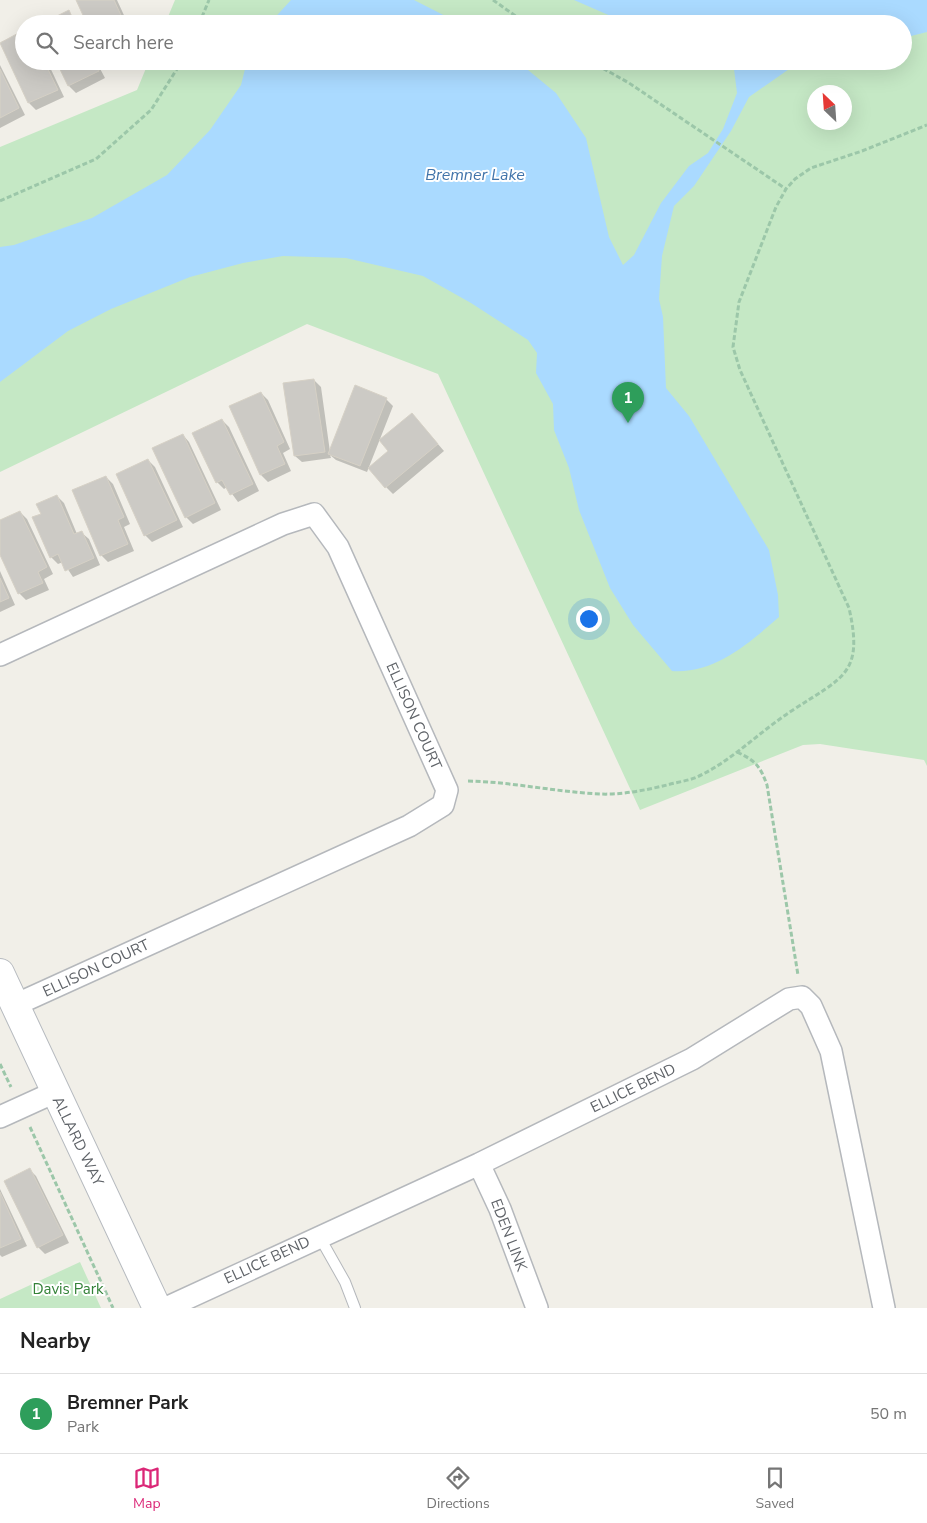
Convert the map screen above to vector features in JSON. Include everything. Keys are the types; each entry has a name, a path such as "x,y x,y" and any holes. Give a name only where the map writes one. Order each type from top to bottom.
{"street":[{"name":"ELLISON COURT","path":"0,655 284,524 314,514 338,547 447,790 443,806 409,826 15,1005"},
{"name":"ALLARD WAY","path":"0,973 157,1308"},
{"name":"ELLICE BEND","path":"166,1308 479,1164 692,1059 764,1016 788,999 802,997"},
{"path":"802,997 812,1006 831,1051 884,1308"},
{"path":"0,1117 55,1092"},
{"name":"EDEN LINK","path":"479,1164 500,1209 537,1308"}],"lane":[{"path":"319,1236 345,1282 355,1308"}],"path":[{"path":"203,15 209,0"},
{"path":"493,0 514,15"},
{"path":"0,202 96,159 151,110 176,70"},
{"path":"606,70 629,83 701,133 714,138 786,189"},
{"path":"443,781 496,781 601,794 649,789 696,778 737,752 793,710 824,691 843,675 854,656 855,635 849,608 740,370 733,347 739,302 776,207 786,189 795,179 811,168 862,151 927,124"},
{"path":"737,752 751,759 761,769 767,785 784,902 802,997"},
{"path":"0,1064 113,1308"}],"green space":[{"path":"175,0 927,0 927,766 924,760 820,744 803,745 640,810 438,374 307,324 0,472 0,147 137,90 145,70 912,70 912,15 169,15"},
{"name":"Davis Park","path":"80,1262 101,1308 0,1308 0,1299"}],"water":[{"path":"291,0 414,0 443,15 277,15"},
{"path":"574,0 927,0 927,32 912,36 912,15 608,15"},
{"name":"Bremner Lake","path":"245,70 528,70 556,93 586,138 609,237 623,265 634,255 661,203 689,166 708,153 723,129 737,93 734,70 788,70 749,97 731,131 694,186 674,206 662,256 659,299 663,317 666,388 689,416 769,550 778,595 779,617 756,637 717,662 688,671 672,671 633,625 610,588 579,510 569,468 554,430 553,404 536,373 537,353 528,340 471,303 423,276 346,258 283,256 243,263 190,277 111,309 68,331 0,382 0,247 14,245 92,218 167,175 210,130 241,85"}],"building":[{"path":"76,0 114,0 121,15 83,15"},
{"path":"69,10 71,15 59,15"},
{"path":"15,35 15,70 48,70 58,90 28,103 0,43"},
{"path":"0,69 19,108 0,118"},
{"path":"60,70 98,70 99,71 68,86"},
{"path":"314,379 325,452 294,456 283,383"},
{"path":"355,385 387,398 360,466 328,454"},
{"path":"261,392 284,442 277,446 285,464 260,475 229,406"},
{"path":"412,413 438,444 385,488 368,468 388,451 379,440"},
{"path":"222,419 253,484 230,495 222,480 216,483 192,433"},
{"path":"183,434 215,503 185,518 152,448"},
{"path":"148,459 177,520 144,536 116,474"},
{"path":"106,476 124,517 118,520 128,544 100,556 72,490"},
{"path":"57,495 74,534 82,531 94,558 65,571 58,554 50,558 32,517 41,514 36,504"},
{"path":"20,511 47,567 38,572 43,583 18,594 0,555 0,520"},
{"path":"0,578 9,598 0,602"},
{"path":"30,1168 63,1235 37,1248 4,1181"},
{"path":"0,1192 21,1239 0,1248"}],"place":[{"name":"Bremner Park","path":"628,423"}]}
